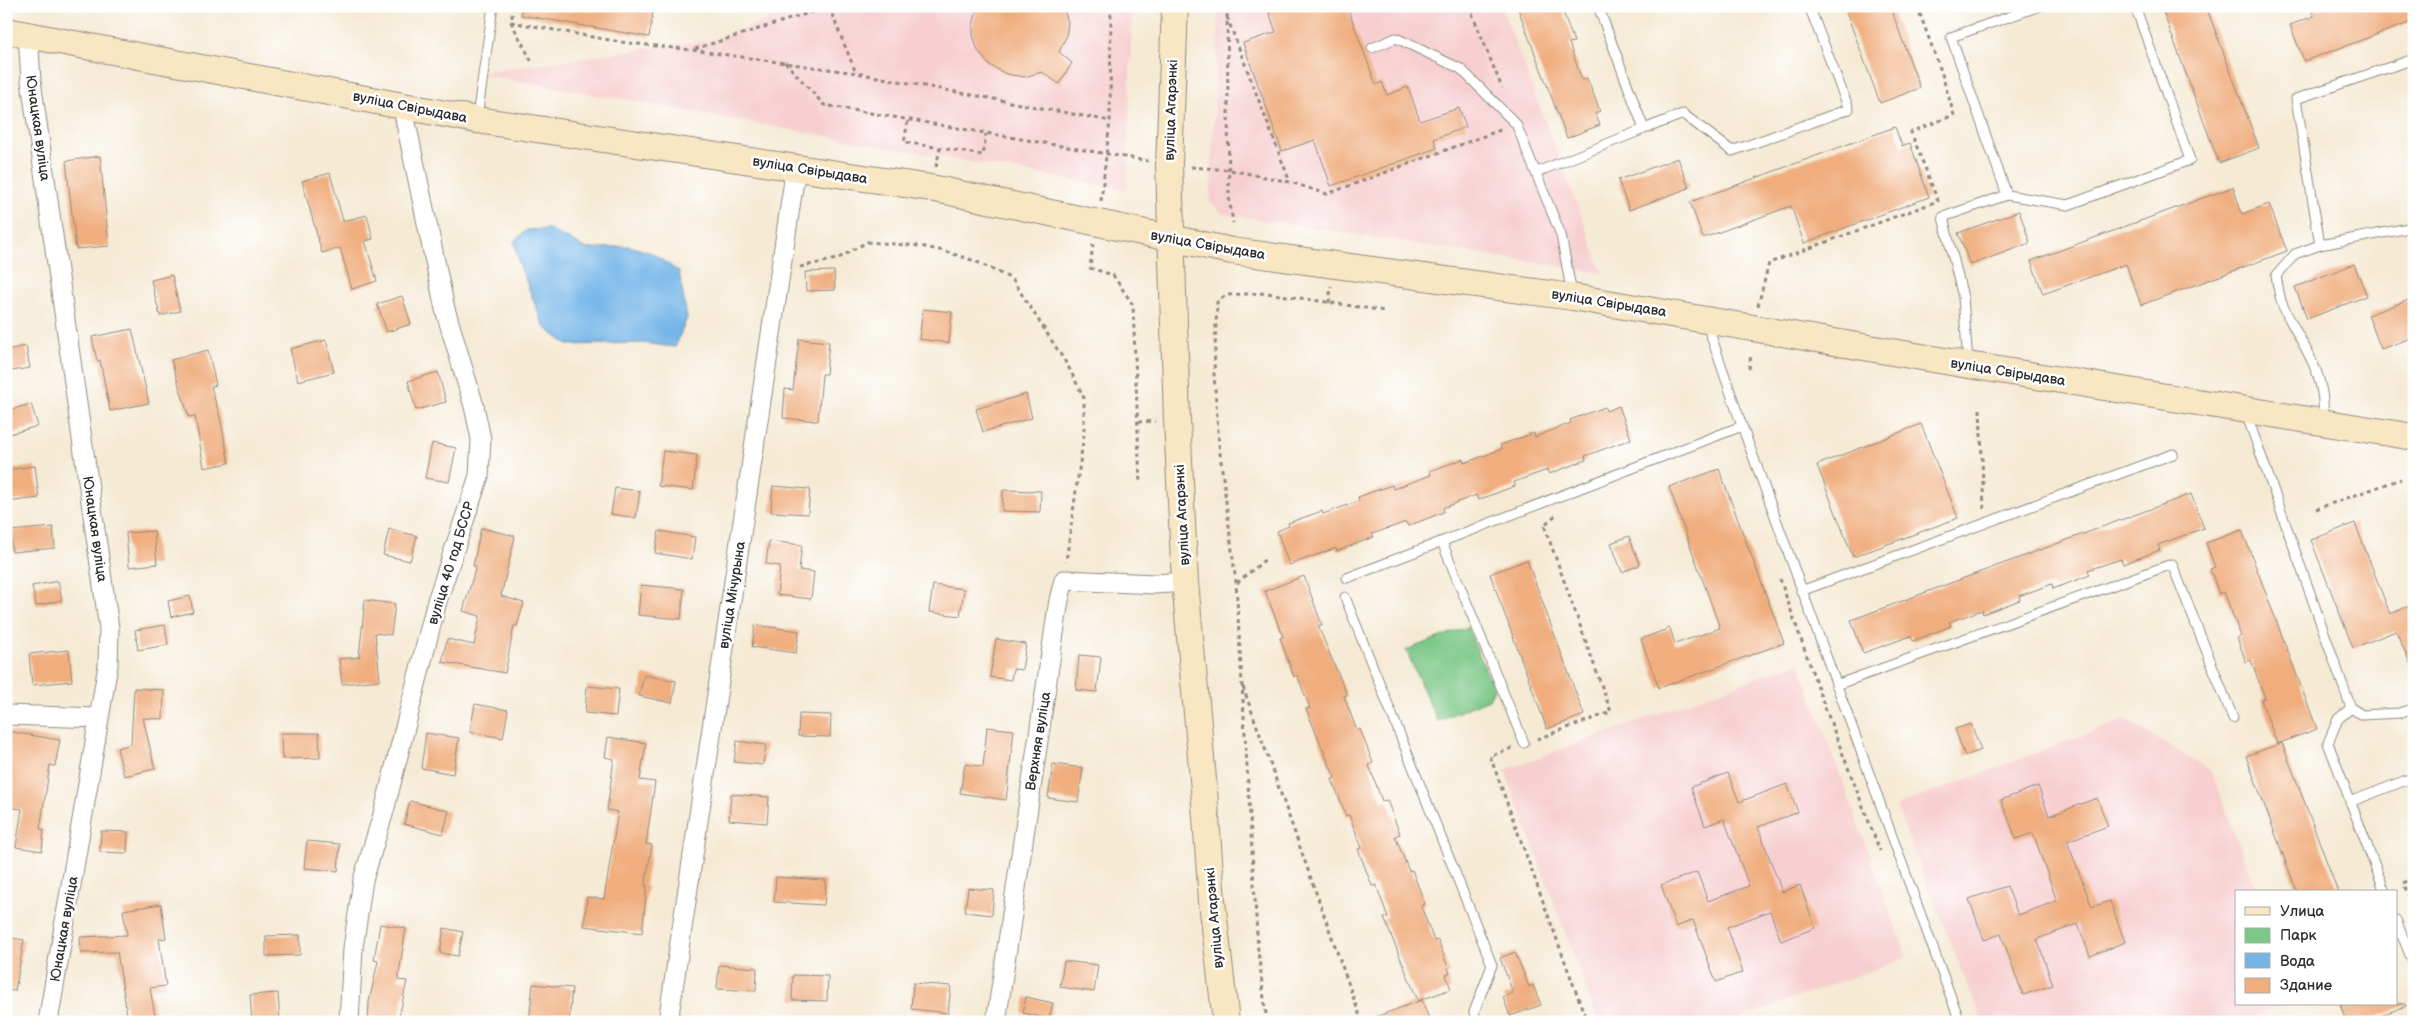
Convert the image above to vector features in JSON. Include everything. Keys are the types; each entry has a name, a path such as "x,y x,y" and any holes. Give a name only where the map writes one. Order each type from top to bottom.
{"main road":[{"name":"вуліца Агарэнкі","path":"1175,6 1169,165 1170,238 1185,582 1212,901 1226,1022"},
{"name":"вуліца Свірыдава","path":"17,32 402,104 477,120 931,188 1096,224 1241,252 1572,297 1968,365 2414,437"}],"street":[{"name":"Юнацкая вуліца","path":"17,32 31,80 109,628 108,664 48,1022"},
{"name":"вуліца 40 год БССР","path":"350,1022 352,948 363,880 384,811 437,601 479,476 481,439 474,406 445,309 402,104"},
{"name":"вуліца Мічурына","path":"668,1022 796,168"},
{"path":"1064,580 1155,584 1185,582"},
{"name":"Верхняя вуліца","path":"996,1022 1059,600 1064,580"},
{"path":"6,715 99,718"}],"lane":[{"path":"477,120 493,6"},
{"path":"1609,6 1598,8 1644,129"},
{"path":"1537,172 1683,114 1732,151 1849,109 1809,6"},
{"path":"2007,195 1951,37 2040,6"},
{"path":"1968,365 1963,297 1943,217 2007,195 2068,205 2190,160 2135,6"},
{"path":"1372,48 1396,38 1462,69 1516,124 1561,235 1572,297"},
{"path":"2320,245 2296,99 2414,58"},
{"path":"2323,422 2325,400 2312,358 2282,304 2276,276 2295,254 2320,245 2414,227"},
{"path":"1705,319 1742,426 1960,1022"},
{"path":"2245,410 2352,708 2362,715 2399,713 2414,708"},
{"path":"1347,578 1742,426"},
{"path":"1802,591 2173,454"},
{"path":"1442,542 1524,743"},
{"path":"1836,685 2172,564 2234,718"},
{"path":"1345,597 1492,965 1474,1012 1477,1022"},
{"path":"2352,708 2338,719 2328,743 2384,890"},
{"path":"2350,802 2414,777"},
{"path":"2398,925 2414,965"}],"path":[{"path":"514,6 511,22 532,62"},
{"path":"1111,6 1110,121 1107,155 1090,268 1113,275 1133,305 1140,484"},
{"path":"1227,6 1230,197 1233,223"},
{"path":"785,62 824,106 1169,165 1230,170 1290,182 1327,194 1516,124 1469,6"},
{"path":"1757,308 1769,263 1938,201 1911,132 1954,115 1942,72 1917,6"},
{"path":"692,50 830,7 856,73"},
{"path":"1226,14 1290,182"},
{"path":"511,22 620,42 785,62 856,73 1110,121"},
{"path":"908,121 904,142 982,155 986,134"},
{"path":"782,270 837,259 867,242 920,246 944,251 975,261 1012,279 1068,366 1084,398 1084,434 1064,580"},
{"path":"1267,1022 1258,951 1236,583 1219,445 1214,374 1216,302 1226,295 1267,293 1385,312"},
{"path":"1749,369 1751,355"},
{"path":"1980,409 1984,512"},
{"path":"2316,509 2401,479"},
{"path":"1558,513 1544,525 1610,712 1490,756 1587,1022"},
{"path":"1236,583 1267,558"},
{"path":"1242,682 1362,1022"},
{"path":"2414,878 2403,883 2414,907"}],"shaded area":[{"path":"803,6 1132,6 1127,190 474,73 721,38"},
{"path":"1219,6 1501,6 1603,273 1223,214 1210,201"},
{"path":"1799,662 1907,957 1730,1022 1598,1022 1505,770"},
{"path":"2126,719 2211,771 2256,890 2235,890 2235,1006 2284,1006 2242,1022 1982,1022 1896,806"}],"green space":[{"path":"1467,627 1494,689 1489,699 1437,721 1406,650"}],"water":[{"path":"549,229 587,249 629,246 652,253 679,272 687,318 675,347 642,343 568,345 544,327 519,263 514,241 527,230"}],"building":[{"path":"522,6 654,6 649,37 521,15"},
{"path":"978,6 1063,6 1068,23 1066,37 1059,52 1072,63 1059,84 1042,72 1024,77 1006,74 988,64 978,51 973,35 973,25"},
{"path":"1267,6 1347,6 1376,85 1382,82 1387,95 1408,87 1420,121 1459,108 1466,127 1434,139 1437,148 1331,186 1315,140 1282,151 1243,43 1276,32"},
{"path":"1517,6 1561,6 1574,42 1569,43 1582,80 1587,78 1600,111 1595,113 1600,125 1567,138"},
{"path":"1844,6 1890,6 1920,88 1880,103"},
{"path":"2161,6 2206,6 2259,148 2219,163"},
{"path":"2327,6 2414,6 2414,21 2304,61 2290,25 2314,16 2312,11"},
{"path":"1895,127 1902,146 1910,143 1929,197 1804,243 1791,206 1703,238 1690,202"},
{"path":"100,156 109,246 76,249 66,161"},
{"path":"1678,158 1689,188 1629,210 1618,180"},
{"path":"330,173 343,221 367,215 373,239 365,241 377,281 352,289 340,248 322,253 302,181"},
{"path":"2233,187 2242,214 2269,204 2287,251 2141,305 2126,264 2043,294 2031,261"},
{"path":"2019,211 2030,243 1970,265 1958,233"},
{"path":"2354,264 2367,296 2307,319 2295,287"},
{"path":"834,271 835,290 806,291 805,272"},
{"path":"172,275 180,311 160,316 151,280"},
{"path":"402,296 411,324 387,332 377,304"},
{"path":"2414,298 2414,337 2381,349 2368,315"},
{"path":"923,309 952,312 949,343 919,339"},
{"path":"132,329 149,403 110,411 100,360 97,361 92,337"},
{"path":"799,339 829,342 826,374 822,374 818,421 783,418 785,389 793,390"},
{"path":"326,340 334,372 298,381 290,349"},
{"path":"26,346 30,368 6,372 6,350"},
{"path":"208,350 216,385 211,387 220,417 229,463 204,468 195,416 189,417 171,360"},
{"path":"438,372 446,402 416,410 408,381"},
{"path":"1026,394 1032,418 983,432 976,409"},
{"path":"31,404 38,426 6,435 6,411"},
{"path":"1619,406 1631,439 1585,456 1586,460 1549,474 1547,470 1514,482 1515,486 1478,500 1476,495 1443,508 1444,512 1408,526 1406,522 1372,534 1374,537 1337,551 1336,548 1289,565 1277,531 1289,526 1288,523 1322,511 1323,514 1359,501 1358,497 1392,485 1393,489 1431,475 1430,471 1463,459 1464,463 1502,449 1500,445 1534,433 1535,437 1571,423 1570,420 1605,407 1606,411"},
{"path":"1921,424 1958,518 1853,557 1817,465"},
{"path":"432,443 456,448 449,482 425,478"},
{"path":"663,451 697,455 693,490 658,486"},
{"path":"35,466 39,498 6,502 6,470"},
{"path":"1719,469 1784,643 1659,688 1641,639 1670,628 1675,644 1720,628 1669,487"},
{"path":"773,486 810,489 808,514 771,512"},
{"path":"615,488 640,491 636,518 611,514"},
{"path":"1003,490 1041,491 1040,512 1002,511"},
{"path":"2191,494 2204,528 2158,545 2160,550 2123,564 2121,559 2088,570 2090,575 2053,589 2052,584 2019,596 2020,600 1983,614 1982,610 1949,622 1951,626 1913,641 1911,636 1863,653 1851,620"},
{"path":"2355,523 2390,614 2414,604 2414,672 2396,631 2353,648 2311,540"},
{"path":"53,527 55,548 12,552 10,531"},
{"path":"481,528 515,536 501,596 524,603 517,626 514,626 505,673 442,662 447,639 474,645 480,616 463,611 476,566 473,566"},
{"path":"389,529 417,536 410,561 383,555"},
{"path":"2242,530 2317,729 2277,744 2261,700 2265,698 2251,660 2246,662 2237,638 2241,636 2224,592 2219,594 2210,569 2215,567 2206,543"},
{"path":"154,531 157,564 129,567 126,533"},
{"path":"659,531 695,537 692,559 655,553"},
{"path":"1629,536 1640,565 1622,572 1611,543"},
{"path":"769,541 802,545 799,570 814,572 811,599 777,595 780,566 766,564"},
{"path":"1527,560 1584,715 1547,729 1490,574"},
{"path":"1304,576 1322,625 1318,626 1347,695 1344,696 1357,731 1360,729 1373,763 1369,765 1382,801 1387,800 1400,834 1395,836 1409,871 1412,870 1425,904 1421,906 1434,941 1438,940 1450,973 1446,975 1451,989 1418,1001 1384,918 1388,917 1376,885 1372,886 1358,849 1362,848 1349,815 1346,816 1332,779 1335,778 1306,709 1310,708 1297,675 1294,677 1280,638 1283,637 1265,591"},
{"path":"58,581 62,600 36,606 32,586"},
{"path":"641,585 684,589 681,619 638,615"},
{"path":"933,585 964,589 960,616 929,612"},
{"path":"190,596 193,612 171,617 168,601"},
{"path":"365,600 395,604 391,635 375,633 380,680 342,684 339,659 359,657"},
{"path":"165,625 168,645 138,650 135,630"},
{"path":"755,625 799,631 796,653 752,647"},
{"path":"996,639 1026,644 1022,670 1013,669 1011,680 990,677"},
{"path":"69,650 72,681 32,685 29,654"},
{"path":"1079,655 1101,657 1097,692 1076,690"},
{"path":"644,675 676,681 672,703 639,696"},
{"path":"587,686 619,689 616,716 585,713"},
{"path":"134,688 164,690 163,719 143,718 155,769 124,776 117,748 131,744"},
{"path":"475,704 508,710 503,738 470,732"},
{"path":"799,714 831,715 830,737 798,736"},
{"path":"1971,724 1981,750 1965,756 1955,729"},
{"path":"987,727 1014,730 1006,800 960,793 965,764 983,767"},
{"path":"6,731 60,740 55,766 50,765 40,829 44,830 42,851 16,847 22,809 6,807 11,759 6,758"},
{"path":"281,733 319,733 320,758 282,759"},
{"path":"426,733 459,738 453,774 421,768"},
{"path":"608,737 646,743 640,780 655,782 646,844 652,845 645,886 647,886 642,933 584,926 587,897 604,899 618,812 607,810 614,759 605,757"},
{"path":"737,741 766,745 763,765 734,762"},
{"path":"2282,743 2337,890 2296,890 2246,756"},
{"path":"1053,764 1083,768 1078,802 1048,798"},
{"path":"1728,773 1739,802 1787,784 1798,812 1758,827 1782,892 1800,885 1815,928 1781,941 1770,911 1727,927 1743,972 1716,982 1693,920 1676,927 1661,885 1697,872 1708,901 1749,886 1724,819 1705,826 1691,787"},
{"path":"2038,786 2049,816 2097,798 2108,826 2067,841 2092,907 2110,901 2125,942 2090,956 2078,924 2037,939 2053,985 2023,995 2001,934 1984,940 1969,899 2007,886 2018,915 2057,901 2033,833 2016,839 2001,800"},
{"path":"731,794 769,797 767,823 729,820"},
{"path":"410,801 449,811 443,834 404,824"},
{"path":"101,831 128,832 127,853 100,852"},
{"path":"307,841 340,844 338,871 304,868"},
{"path":"776,877 826,880 824,905 774,902"},
{"path":"968,888 994,890 992,915 965,912"},
{"path":"161,904 166,938 159,939 166,986 150,988 155,1016 128,1020 117,952 81,953 80,937 127,935 123,910"},
{"path":"380,924 406,928 398,980 407,981 398,1022 368,1022 369,1002 378,961 374,960"},
{"path":"444,928 463,932 458,956 440,953"},
{"path":"300,935 300,955 266,956 266,936"},
{"path":"6,937 24,940 15,991 6,990"},
{"path":"1515,952 1529,987 1533,985 1541,1005 1510,1016 1503,997 1513,993 1500,958"},
{"path":"1064,961 1098,965 1094,992 1060,987"},
{"path":"719,965 757,968 756,991 717,989"},
{"path":"793,975 828,976 827,1001 792,1000"},
{"path":"913,983 951,986 948,1013 911,1009"},
{"path":"533,984 572,988 569,1022 529,1022"},
{"path":"278,993 280,1022 252,1022 250,995"},
{"path":"1026,997 1053,1003 1049,1019 1023,1013"},
{"path":"1422,1000 1430,1022 1368,1022 1367,1020"},
{"path":"2398,1004 2405,1004 2406,1006 2364,1022 2346,1022 2341,1006 2398,1006"}]}
